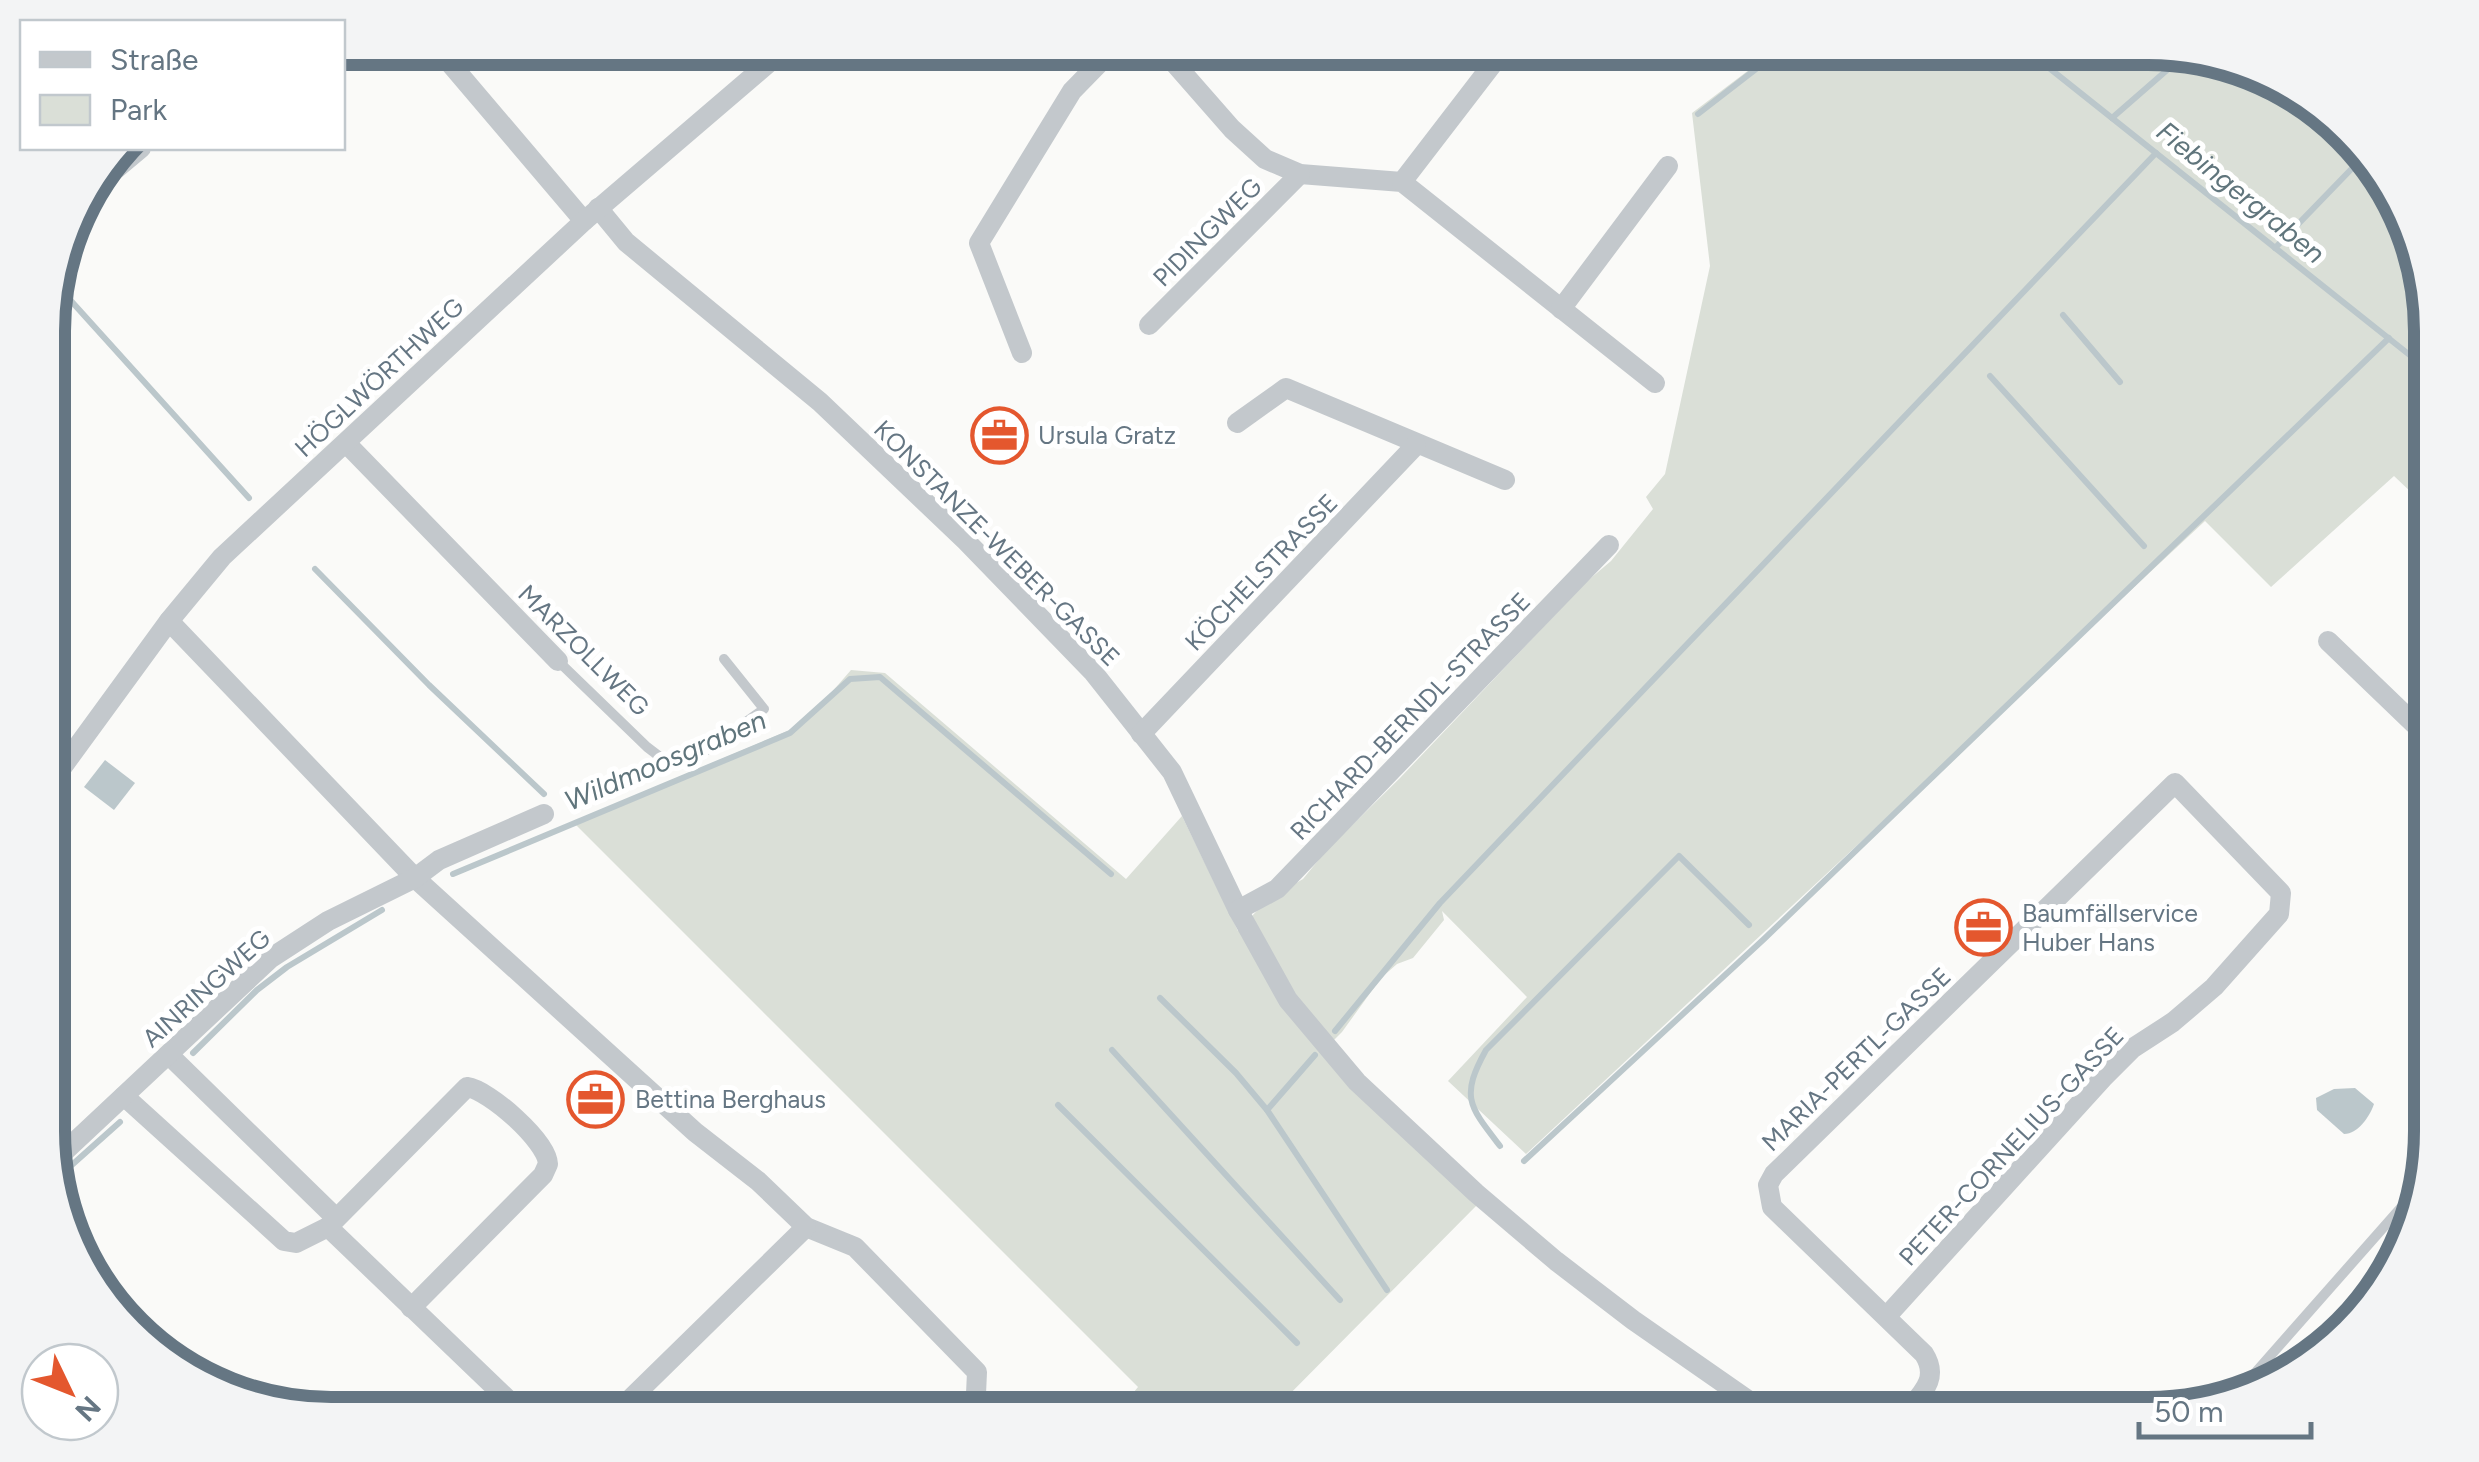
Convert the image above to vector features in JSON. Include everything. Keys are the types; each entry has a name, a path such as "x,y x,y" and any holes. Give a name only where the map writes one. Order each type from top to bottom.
{"street":[{"name":"KONSTANZE-WEBER-GASSE","path":"453,65 591,215 820,402 966,541 1093,672 1172,772 1238,910 1288,1000 1358,1082 1476,1193 1556,1261 1742,1396"},
{"name":"HÖGLWÖRTHWEG","path":"65,763 169,621 222,557 591,215 766,65"},
{"path":"1022,353 979,243 1072,91 1097,65"},
{"name":"PIDINGWEG","path":"1176,65 1266,159 1300,174 1402,182"},
{"path":"1492,65 1402,182 1655,382"},
{"path":"1561,310 1668,166"},
{"name":"PIDINGWEG","path":"1149,325 1300,174"},
{"path":"1237,423 1286,388 1505,480"},
{"name":"MARZOLLWEG","path":"346,443 558,661"},
{"name":"KÖCHELSTRASSE","path":"1141,734 1416,444"},
{"name":"RICHARD-BERNDL-STRASSE","path":"1238,910 1276,889 1608,545"},
{"path":"169,621 416,878 806,1228 855,1248 978,1372 974,1397"},
{"path":"2328,641 2413,723"},
{"name":"MARIA-PERTL-GASSE","path":"1886,1317 1772,1207 1768,1185 1774,1174 2175,783 2230,838"},
{"name":"AINRINGWEG","path":"66,1150 270,958 328,920 416,878 439,860 544,814"},
{"name":"PETER-CORNELIUS-GASSE","path":"1886,1317 2103,1078 2133,1048 2173,1022 2214,987 2279,914 2281,893 2230,838"},
{"path":"168,1056 412,1308 504,1397"},
{"path":"124,1096 284,1241 296,1244 332,1223 467,1087 486,1092 543,1146 548,1164 543,1175 412,1308"},
{"path":"632,1397 806,1228"},
{"path":"1886,1317 1931,1364 1932,1377 1920,1396"}],"lane":[{"name":"MARZOLLWEG","path":"558,661 646,747 668,763 697,757 764,710 724,659"},
{"path":"2253,1376 2403,1205"}],"green space":[{"path":"1756,65 2182,67 2250,85 2281,101 2323,131 2348,156 2387,214 2400,246 2413,314 2413,494 2394,476 2271,587 2205,521 1526,1154 1448,1081 1527,997 1442,911 1444,920 1413,958 1397,964 1381,978 1342,1032 1323,1051 1479,1203 1287,1396 1130,1397 1138,1387 573,822 804,724 851,670 885,673 1126,879 1182,816 1238,931 1267,900 1303,879 1585,583 1611,561 1653,509 1646,497 1665,474 1710,266 1692,113"}],"shaded area":[{"path":"105,760 135,783 114,810 84,787"},
{"path":"2355,1088 2374,1104 2359,1128 2344,1134 2317,1110 2316,1098 2334,1089"}],"waterway":[{"path":"1698,114 1761,65"},
{"name":"Fiebingergraben","path":"2045,65 2413,358"},
{"path":"2112,118 2171,66"},
{"path":"1335,1031 1440,903 2156,153"},
{"path":"2275,248 2355,165"},
{"name":"Wildmoosgraben","path":"67,297 249,498"},
{"path":"2063,315 2120,382"},
{"path":"1524,1161 1764,939 2389,338"},
{"path":"1990,376 2144,546"},
{"name":"Wildmoosgraben","path":"315,569 544,794"},
{"name":"Wildmoosgraben","path":"453,874 790,733 850,679 880,677 1111,874"},
{"path":"1500,1146 1472,1101 1473,1079 1486,1050 1679,856 1749,925"},
{"name":"Wildmoosgraben","path":"193,1053 257,990 287,967 382,910"},
{"path":"1160,998 1236,1073 1267,1110 1387,1290"},
{"path":"1112,1050 1340,1300"},
{"path":"1267,1110 1315,1055"},
{"path":"1058,1105 1297,1343"},
{"name":"Wildmoosgraben","path":"68,1169 120,1122"}],"place":[{"name":"Ursula Gratz","path":"999,435"},
{"name":"Baumfällservice Huber Hans","path":"1983,927"},
{"name":"Bettina Berghaus","path":"596,1099"}]}
